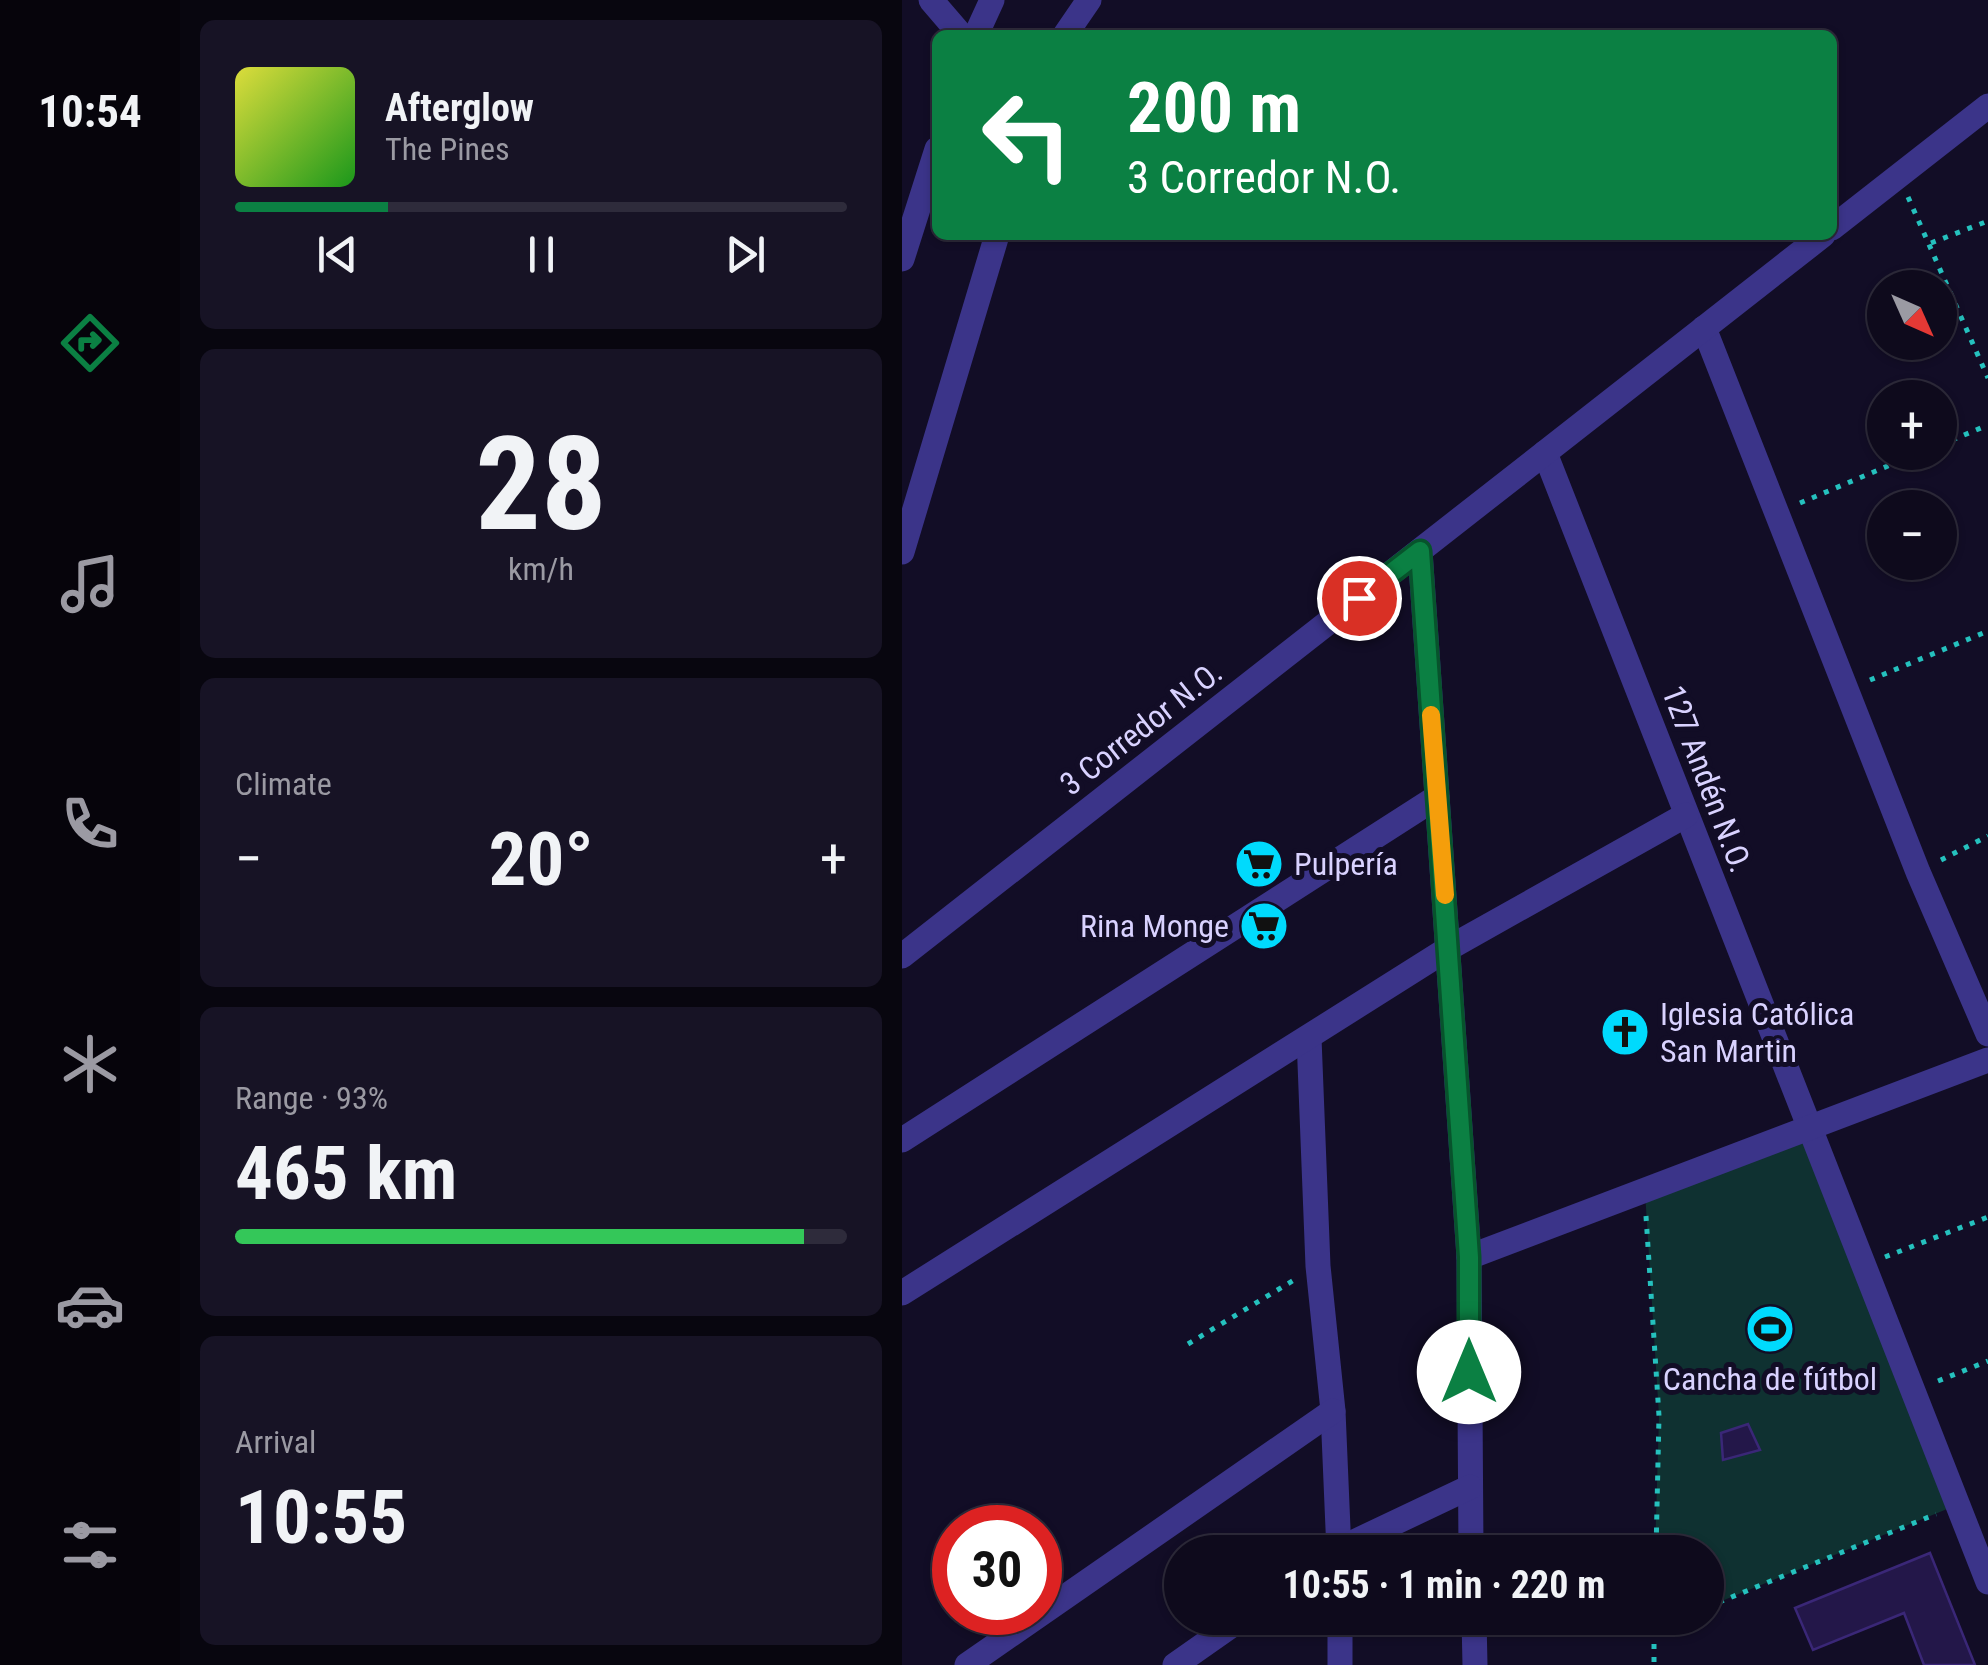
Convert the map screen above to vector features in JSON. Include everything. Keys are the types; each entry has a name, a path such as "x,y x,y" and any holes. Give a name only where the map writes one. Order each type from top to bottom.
{"street":[{"path":"931,0 957,30"},
{"path":"978,30 992,0"},
{"path":"1069,30 1089,0"},
{"path":"1837,224 1988,106"},
{"path":"903,254 932,164"},
{"path":"902,552 996,240"},
{"name":"3 Corredor N.O.","path":"902,956 1817,240"},
{"path":"1704,328 1918,872 1988,1034"},
{"name":"127 Andén N.O.","path":"1545,453 1806,1130 1864,1266 1988,1582"},
{"path":"1420,551 1469,1257 1471,1535"},
{"path":"902,1140 1437,797"},
{"path":"902,1293 1449,948 1686,815"},
{"path":"1309,1038 1318,1266 1333,1411 1337,1535"},
{"path":"1469,1257 1988,1060"},
{"path":"968,1665 1333,1411"},
{"path":"1371,1535 1470,1488"},
{"path":"1175,1665 1218,1635"},
{"path":"1340,1635 1340,1665"},
{"path":"1474,1635 1475,1665"}],"path":[{"path":"1898,176 1988,378"},
{"path":"1931,243 1988,221"},
{"path":"1957,438 1988,425"},
{"path":"1778,512 1879,470"},
{"path":"1846,690 1988,631"},
{"path":"1918,872 1988,836"},
{"path":"1644,1192 1659,1416 1656,1535"},
{"path":"1864,1266 1988,1217"},
{"path":"1188,1344 1318,1266"},
{"path":"1912,1392 1988,1361"},
{"path":"1724,1600 1957,1505"},
{"path":"1654,1635 1654,1665"}],"green space":[{"name":"Cancha de fútbol","path":"1806,1129 1957,1505 1724,1600 1724,1535 1656,1535 1659,1416 1645,1192"}],"building":[{"path":"1748,1424 1760,1450 1723,1460 1721,1433"},
{"path":"1930,1553 1975,1665 1924,1665 1904,1613 1813,1650 1795,1608"}],"slow traffic":[{"path":"1431,715 1445,895"}],"place":[{"name":"Pulpería","path":"1259,864"},
{"name":"Rina Monge","path":"1264,926"},
{"name":"Iglesia Católica San Martin","path":"1625,1032"},
{"name":"Cancha de fútbol","path":"1770,1329"}],"route":[{"path":"1359,598 1420,551 1469,1257 1469,1372"}]}
